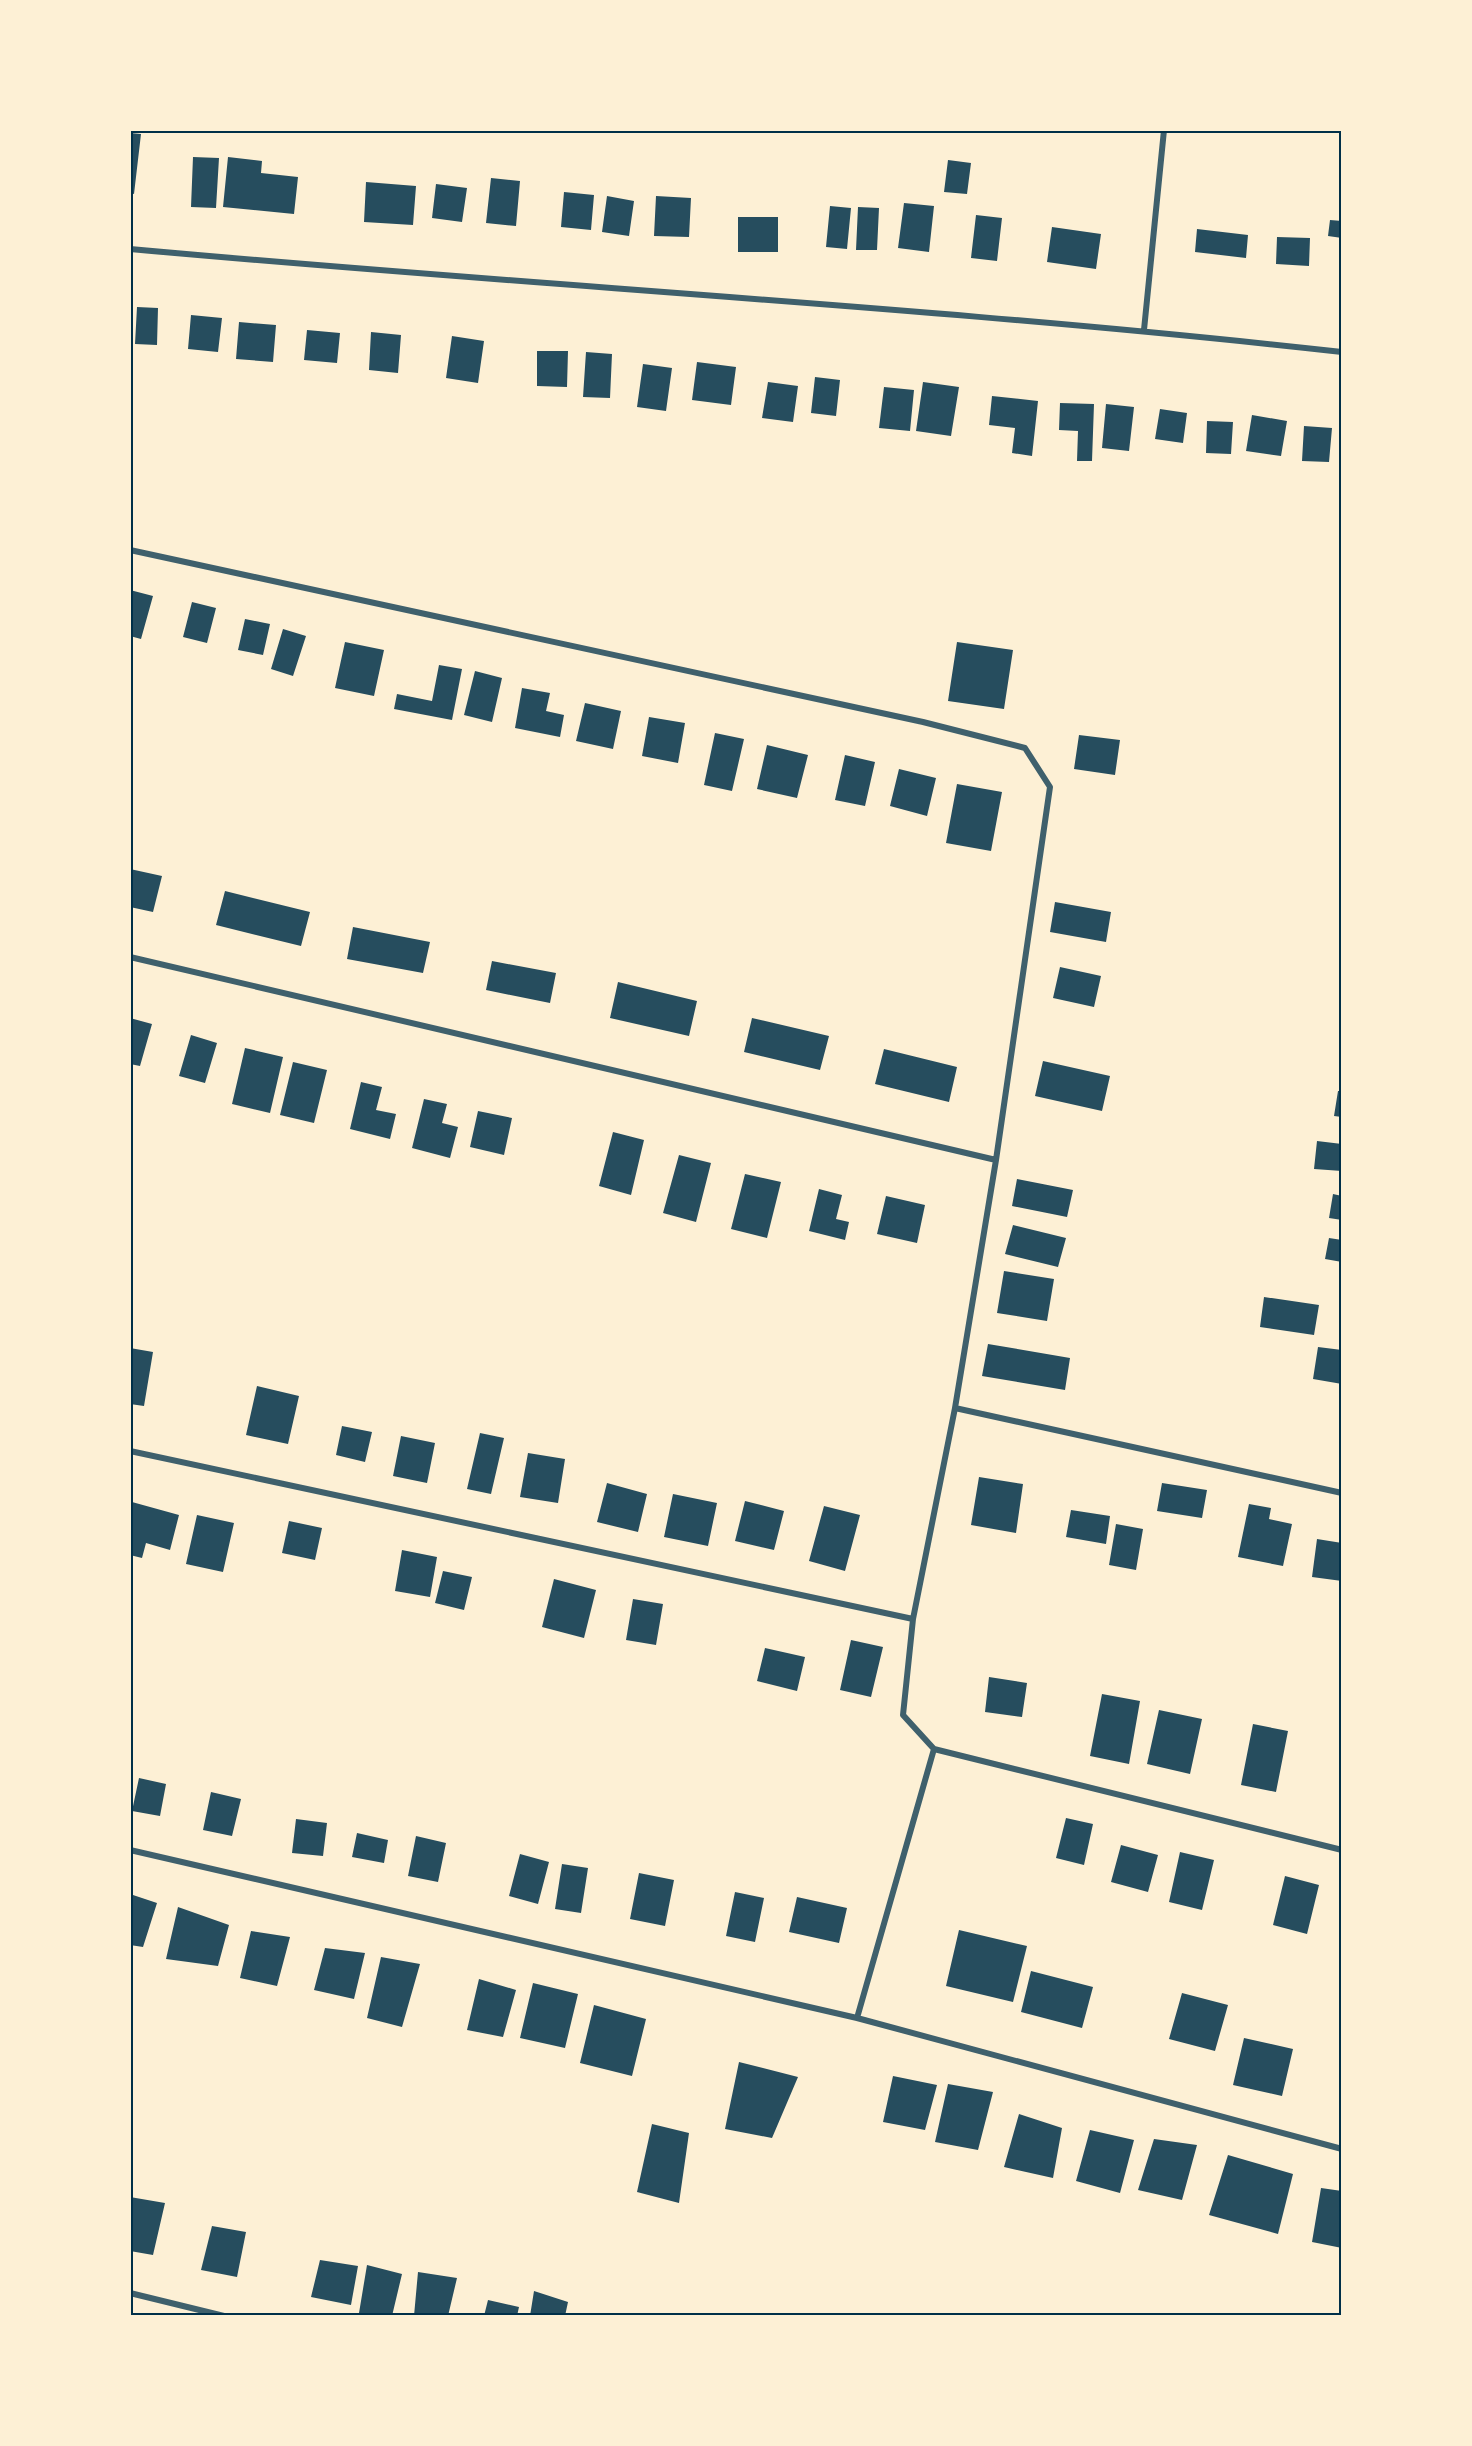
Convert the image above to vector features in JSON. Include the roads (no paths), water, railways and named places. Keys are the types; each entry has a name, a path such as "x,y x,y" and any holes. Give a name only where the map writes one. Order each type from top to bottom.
{"street":[{"path":"1144,330 1164,130"},
{"path":"130,249 334,268 1144,330 1341,351"},
{"path":"130,550 923,722 1025,748 1050,788 996,1160 955,1408 913,1619 903,1715 934,1749 1341,1850"},
{"path":"130,957 996,1160"},
{"path":"955,1408 1341,1493"},
{"path":"130,1451 913,1619"},
{"path":"857,2018 934,1749"},
{"path":"130,1851 857,2018 1341,2149"},
{"path":"130,2293 224,2316"}]}
